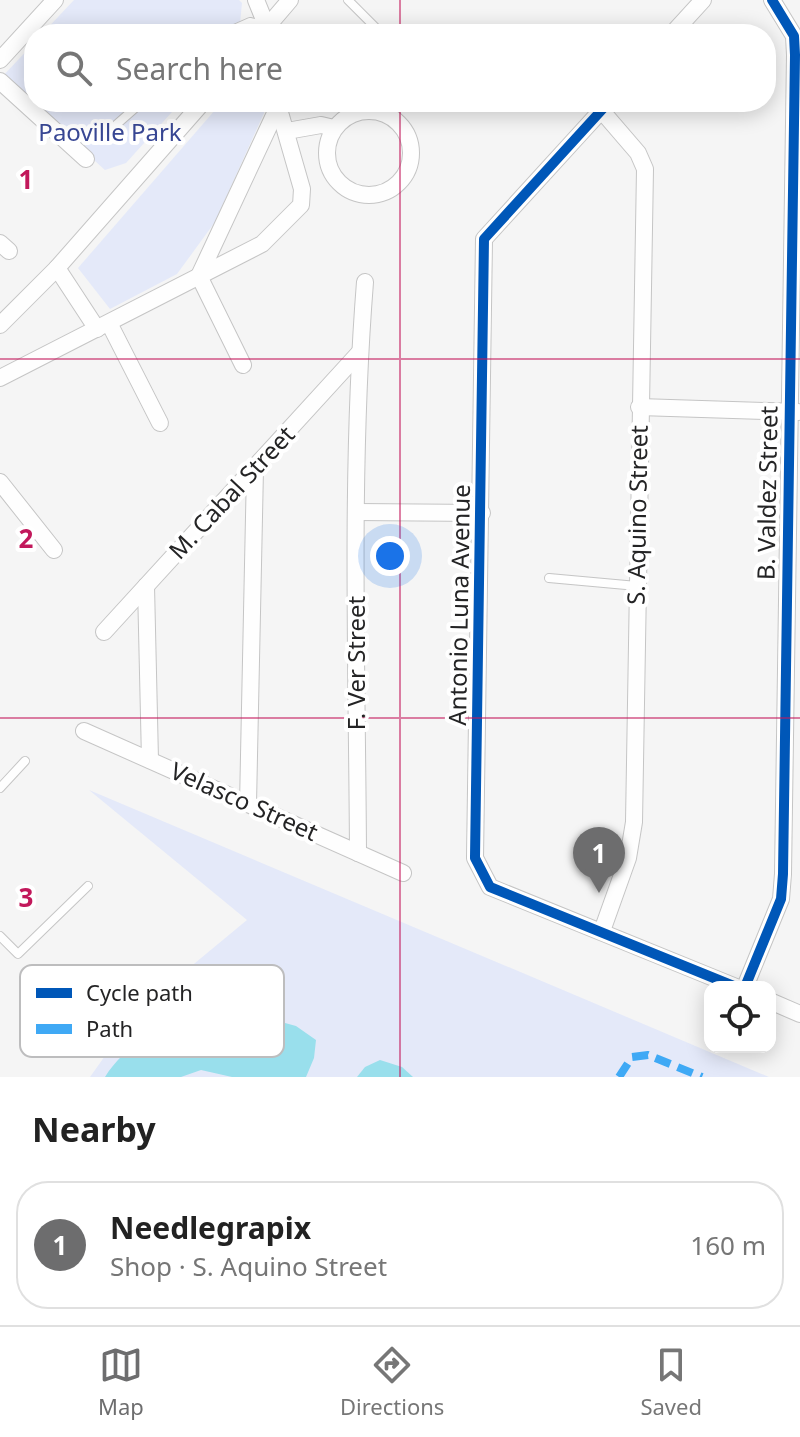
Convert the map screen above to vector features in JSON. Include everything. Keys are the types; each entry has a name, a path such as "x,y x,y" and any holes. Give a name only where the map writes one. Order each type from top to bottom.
{"street":[{"path":"33,24 55,0"},
{"path":"256,0 264,24"},
{"path":"271,24 290,0"},
{"path":"681,24 703,0"},
{"name":"B. Valdez Street","path":"747,981 781,899 783,874 794,412 795,55 794,36 772,0"},
{"path":"0,60 24,34"},
{"path":"0,81 24,103"},
{"path":"34,112 86,159"},
{"path":"0,325 57,268 194,112"},
{"path":"199,276 274,112"},
{"path":"0,378 262,244 301,205 302,189 281,112"},
{"path":"365,112 350,115 334,128 326,157 333,176 348,190 378,195 403,179 411,149 398,122 373,112"},
{"name":"Antonio Luna Avenue","path":"600,112 484,239 475,858 490,887 722,981"},
{"name":"S. Aquino Street","path":"602,931 628,858 634,822 645,169 638,153 609,112"},
{"path":"287,131 321,125 334,128"},
{"path":"57,268 103,326 160,423"},
{"path":"199,276 243,365"},
{"name":"F. Ver Street","path":"358,853 356,512 359,353 365,282"},
{"name":"M. Cabal Street","path":"104,632 359,353"},
{"path":"639,407 794,412"},
{"path":"248,804 255,469"},
{"path":"0,482 54,550"},
{"path":"356,512 482,513"},
{"path":"146,586 150,760"},
{"name":"Velasco Street","path":"84,731 403,873"},
{"path":"776,1004 800,1014"}],"lane":[{"path":"348,0 372,24"},
{"path":"100,139 131,112"},
{"path":"549,578 637,586"},
{"path":"0,788 25,761"},
{"path":"0,936 18,954 88,886"}],"green space":[{"path":"74,0 239,0 242,3 240,24 51,24"},
{"name":"Paoville Park","path":"24,54 24,97 2,77"},
{"name":"Paoville Park","path":"41,112 172,112 126,163 105,170"},
{"path":"213,112 264,112 215,222 177,274 110,309 78,268"},
{"path":"89,790 704,1050 704,1053 712,1053 769,1077 90,1077 104,1057 284,1057 284,965 193,965 247,920"}],"water":[{"path":"284,1023 296,1026 316,1040 314,1058 306,1077 232,1077 201,1070 181,1077 105,1077 121,1057 284,1057"},
{"path":"380,1060 402,1067 413,1077 357,1077 365,1067"}],"marked path":[{"path":"619,1077 632,1057 648,1055 702,1077"}],"cycle path":[{"path":"747,981 781,899 783,874 795,55 794,36 772,0"},
{"path":"600,112 484,239 475,858 490,887 721,981"}],"place":[{"name":"Needlegrapix","path":"599,893"}]}
